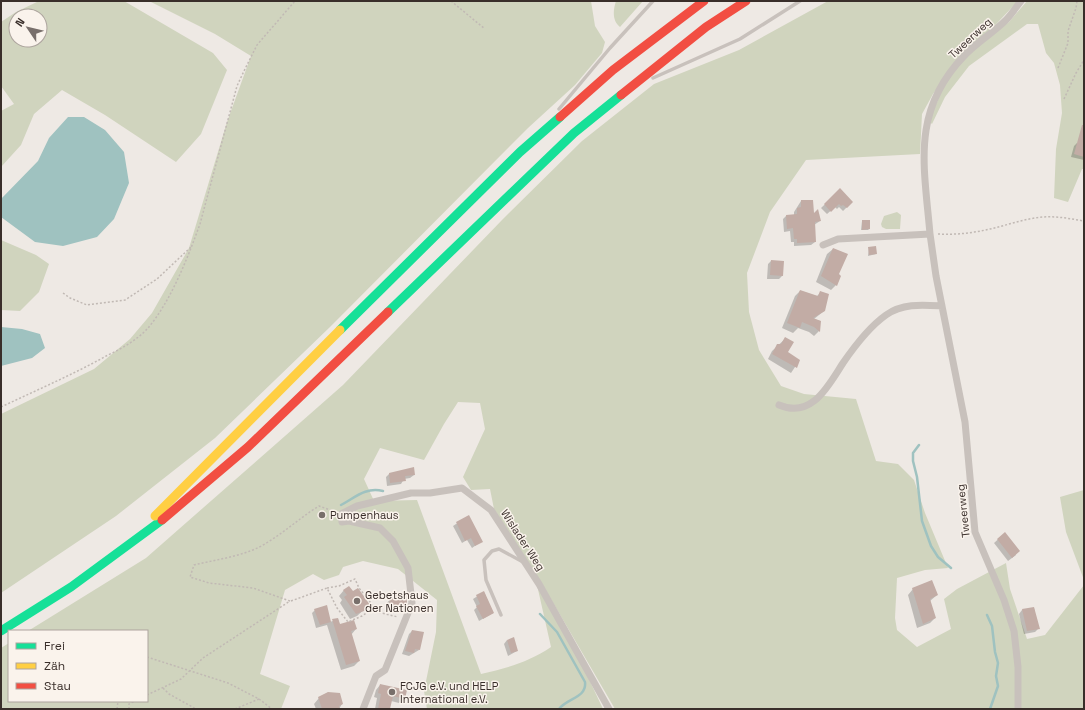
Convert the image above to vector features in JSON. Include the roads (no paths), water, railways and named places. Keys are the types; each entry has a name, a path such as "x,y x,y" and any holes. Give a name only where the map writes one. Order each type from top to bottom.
{"highway":[{"path":"1,624 87,568 151,520 520,152 613,70 704,1"},
{"path":"1,631 71,587 133,543 184,503 248,447 574,133 706,27 746,1"}],"street":[{"name":"Tweerweg","path":"1018,709 1018,667 1014,631 1004,600 974,532 966,422 942,306 930,234 923,156 926,125 930,108 946,78 964,55 1006,20 1021,1"},
{"path":"823,245 838,239 930,234"},
{"path":"778,405 789,410 803,408 816,400 828,388 843,363 863,337 886,315 913,305 942,306"},
{"name":"Wislader Weg","path":"363,709 376,676 385,670 412,603 408,568 393,541 380,528 349,521 342,522 341,514 357,506 411,493 430,493 462,488 491,510 525,564 609,709"}],"lane":[{"path":"556,112 610,48 653,1"},
{"path":"647,82 659,74 740,40 800,1"},
{"path":"574,133 636,90"},
{"path":"520,152 551,118"},
{"path":"501,615 486,580 484,560 492,550 499,549 525,564"}],"water":[{"path":"68,117 84,117 105,130 124,152 129,183 114,219 97,237 63,246 35,242 1,217 1,199 38,161 49,138"},
{"path":"1,327 22,329 40,334 45,348 32,358 1,366"}],"waterway":[{"path":"919,445 913,453 913,461 917,477 922,521 931,546 938,557 951,568"},
{"path":"341,505 356,496 371,490 383,491"},
{"path":"540,614 557,632 585,682 585,687 580,695 562,705 559,709"},
{"path":"987,615 992,626 995,652 998,663 996,676 998,686 990,709"}],"place":[{"name":"Pumpenhaus","path":"322,515"},
{"name":"Gebetshaus der Nationen","path":"357,601"},
{"name":"FCJG e.V. und HELP International e.V.","path":"392,692"}]}
